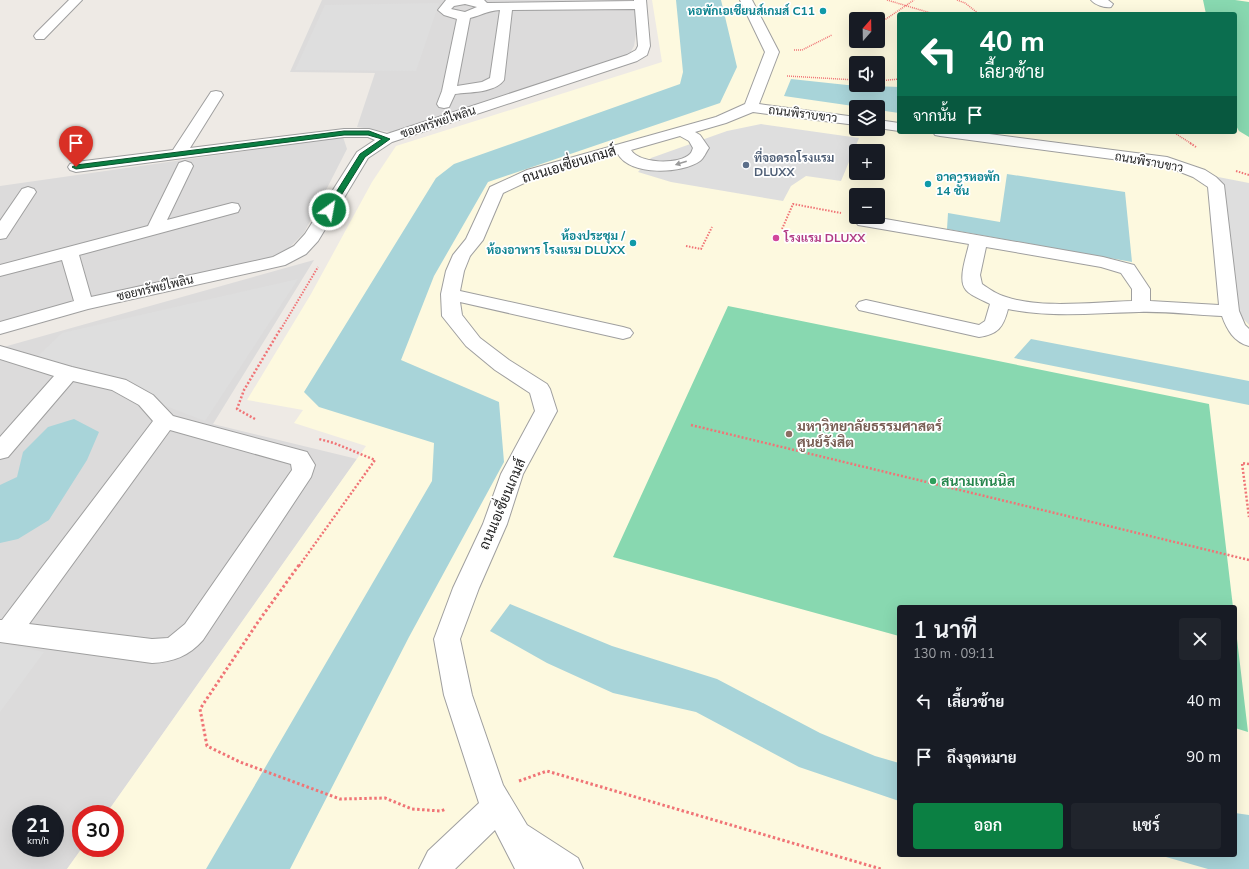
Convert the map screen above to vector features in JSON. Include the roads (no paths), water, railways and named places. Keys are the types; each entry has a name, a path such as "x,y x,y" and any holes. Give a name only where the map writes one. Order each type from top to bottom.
{"street":[{"path":"40,36 76,0"},
{"path":"484,7 478,13 464,16 450,14 444,10 450,3 465,0 479,2 484,7 506,8 641,2"},
{"path":"746,0 772,52 751,107"},
{"name":"ซอยทรัพย์ไพลิน","path":"0,328 84,304 279,261 300,250 312,237 362,155 387,139 632,58 642,52 644,46 641,2"},
{"path":"449,91 485,86 497,80 506,8"},
{"path":"437,122 449,91 464,16"},
{"path":"155,228 182,160 216,95"},
{"name":"ถนนพิราบขาว","path":"751,107 849,120"},
{"name":"ถนนเอเซี่ยนเกมส์","path":"531,869 516,836 497,807 490,792 458,695 447,639 466,588 495,524 512,474 546,411 540,390 502,365 473,342 452,316 450,294 455,271 462,255 474,240 496,190 533,173 721,120 751,107"},
{"path":"885,125 897,127"},
{"path":"622,148 627,157 641,164 661,166 681,164 696,157 701,148 695,138 681,131"},
{"path":"76,167 182,160 344,133 369,133 387,139"},
{"name":"ถนนพิราบขาว","path":"955,134 1167,162 1191,169 1208,178 1216,185 1230,311 1236,328 1249,340"},
{"path":"0,234 28,192"},
{"path":"0,271 232,208"},
{"path":"881,224 1103,262 1128,269 1141,288 1141,306"},
{"path":"979,241 971,275 973,287 1000,302 1031,308 1054,309 1141,306 1230,311"},
{"path":"69,253 84,304"},
{"path":"450,294 623,333"},
{"path":"866,306 979,331 987,330 992,326 1000,302"},
{"path":"0,352 68,373 119,386 146,400 165,421 299,458 304,465 303,471 194,632 184,643 169,650 158,651 4,632"},
{"path":"0,451 68,373"},
{"path":"4,632 165,421"},
{"path":"435,869 439,862 497,807"},
{"name":"ถนนเอเซี่ยนเกมส์","path":"516,836 567,869"}],"water":[{"path":"676,0 721,0 737,67 720,103 488,182 434,276 401,360 499,402 504,462 409,637 290,869 206,869 432,481 434,443 319,407 304,392 436,178 454,164 680,84 683,72"},
{"path":"791,79 849,85 849,92 885,92 885,86 897,87 897,113 885,111 885,100 849,100 849,105 784,96"},
{"path":"1007,174 1125,192 1132,262 947,229 948,213 1000,222"},
{"path":"1031,339 1249,381 1249,405 1014,358"},
{"path":"74,419 99,432 87,460 49,520 18,539 0,543 0,485 17,477 23,452 48,427"},
{"path":"510,604 612,646 717,679 820,733 875,756 897,762 897,800 799,767 696,712 613,693 547,663 490,631"},
{"path":"1237,813 1249,815 1249,869 1208,869 1166,857 1237,857"}],"place":[{"name":"หอพักเอเชียนส์เกมส์ C11","path":"823,11"},
{"name":"ที่จอดรถโรงแรม DLUXX","path":"746,165"},
{"name":"อาคารหอพัก 14 ชั้น","path":"928,184"},
{"name":"โรงแรม DLUXX","path":"776,238"},
{"name":"ห้องประชุม / ห้องอาหาร โรงแรม DLUXX","path":"633,243"},
{"name":"มหาวิทยาลัยธรรมศาสตร์ ศูนย์รังสิต","path":"789,434"},
{"name":"สนามเทนนิส","path":"933,481"}]}
